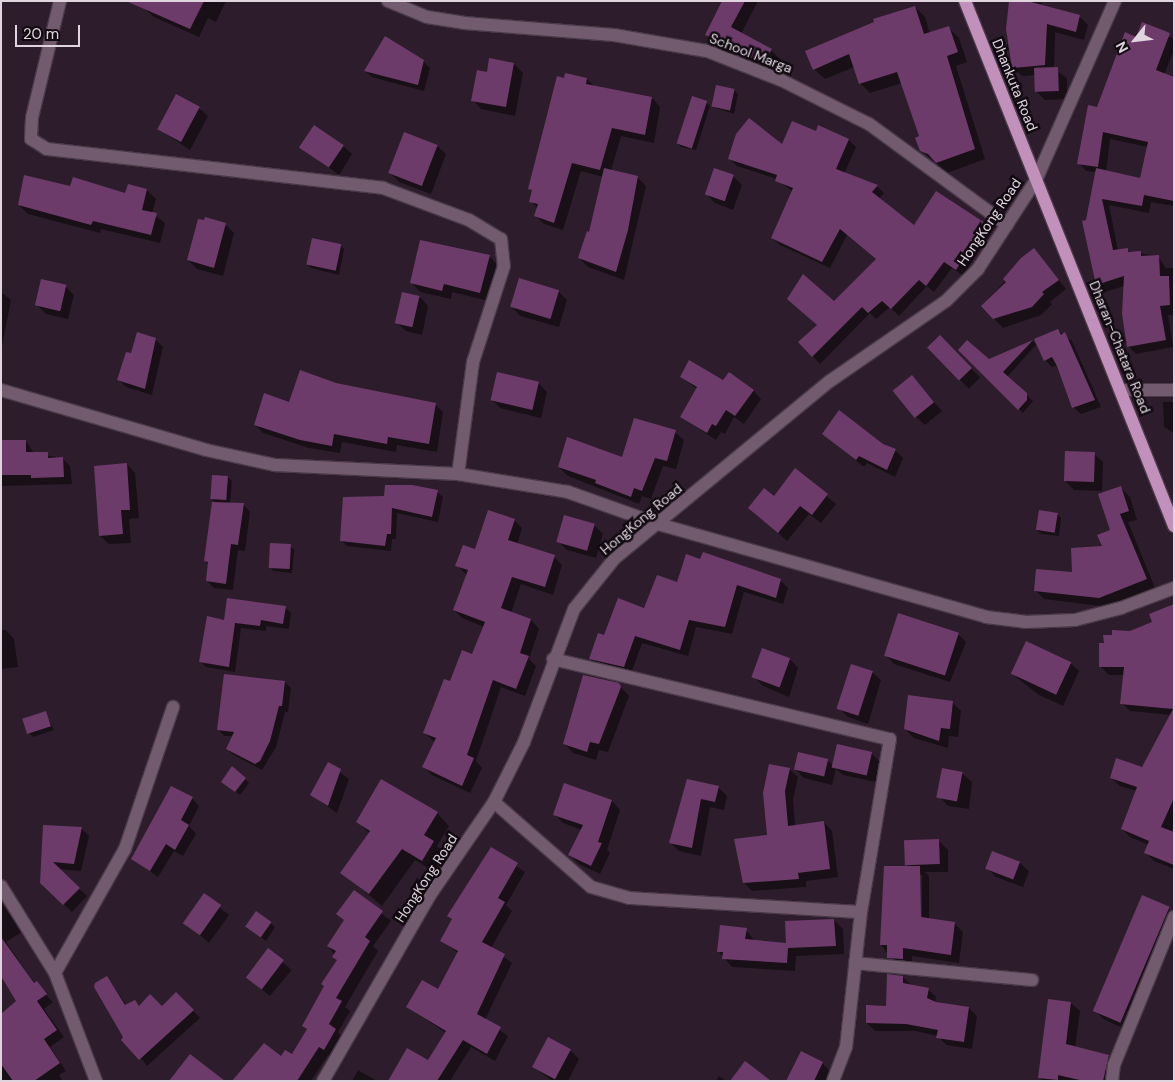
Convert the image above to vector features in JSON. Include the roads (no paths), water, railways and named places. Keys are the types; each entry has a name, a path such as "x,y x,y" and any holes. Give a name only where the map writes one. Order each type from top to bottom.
{"main road":[{"name":"Dhankuta Road","path":"965,1 1036,180"},
{"name":"Dharan-Chatara Road","path":"1036,180 1174,526"}],"street":[{"path":"60,1 32,118 31,139 47,149 383,188 469,220 501,239 504,266 473,362 458,474"},
{"name":"School Marga","path":"388,1 427,17 614,35 707,50 781,80 869,124 1007,225"},
{"name":"HongKong Road","path":"323,1081 430,895 494,802 524,742 553,659 574,609 616,558 830,382 946,302 978,269 1036,180 1114,1"},
{"path":"1,390 206,450 275,465 458,474 568,492 658,524 986,617 1025,622 1075,620 1121,608 1174,588"},
{"path":"1121,390 1174,390"},
{"path":"553,659 890,738 861,912 846,1046 833,1081"},
{"path":"55,973 125,849 173,707"},
{"path":"494,802 591,887 629,898 861,912"},
{"path":"1,886 55,973 96,1081"},
{"path":"1112,1081 1114,1065 1174,917"},
{"path":"855,963 1032,980"}]}
